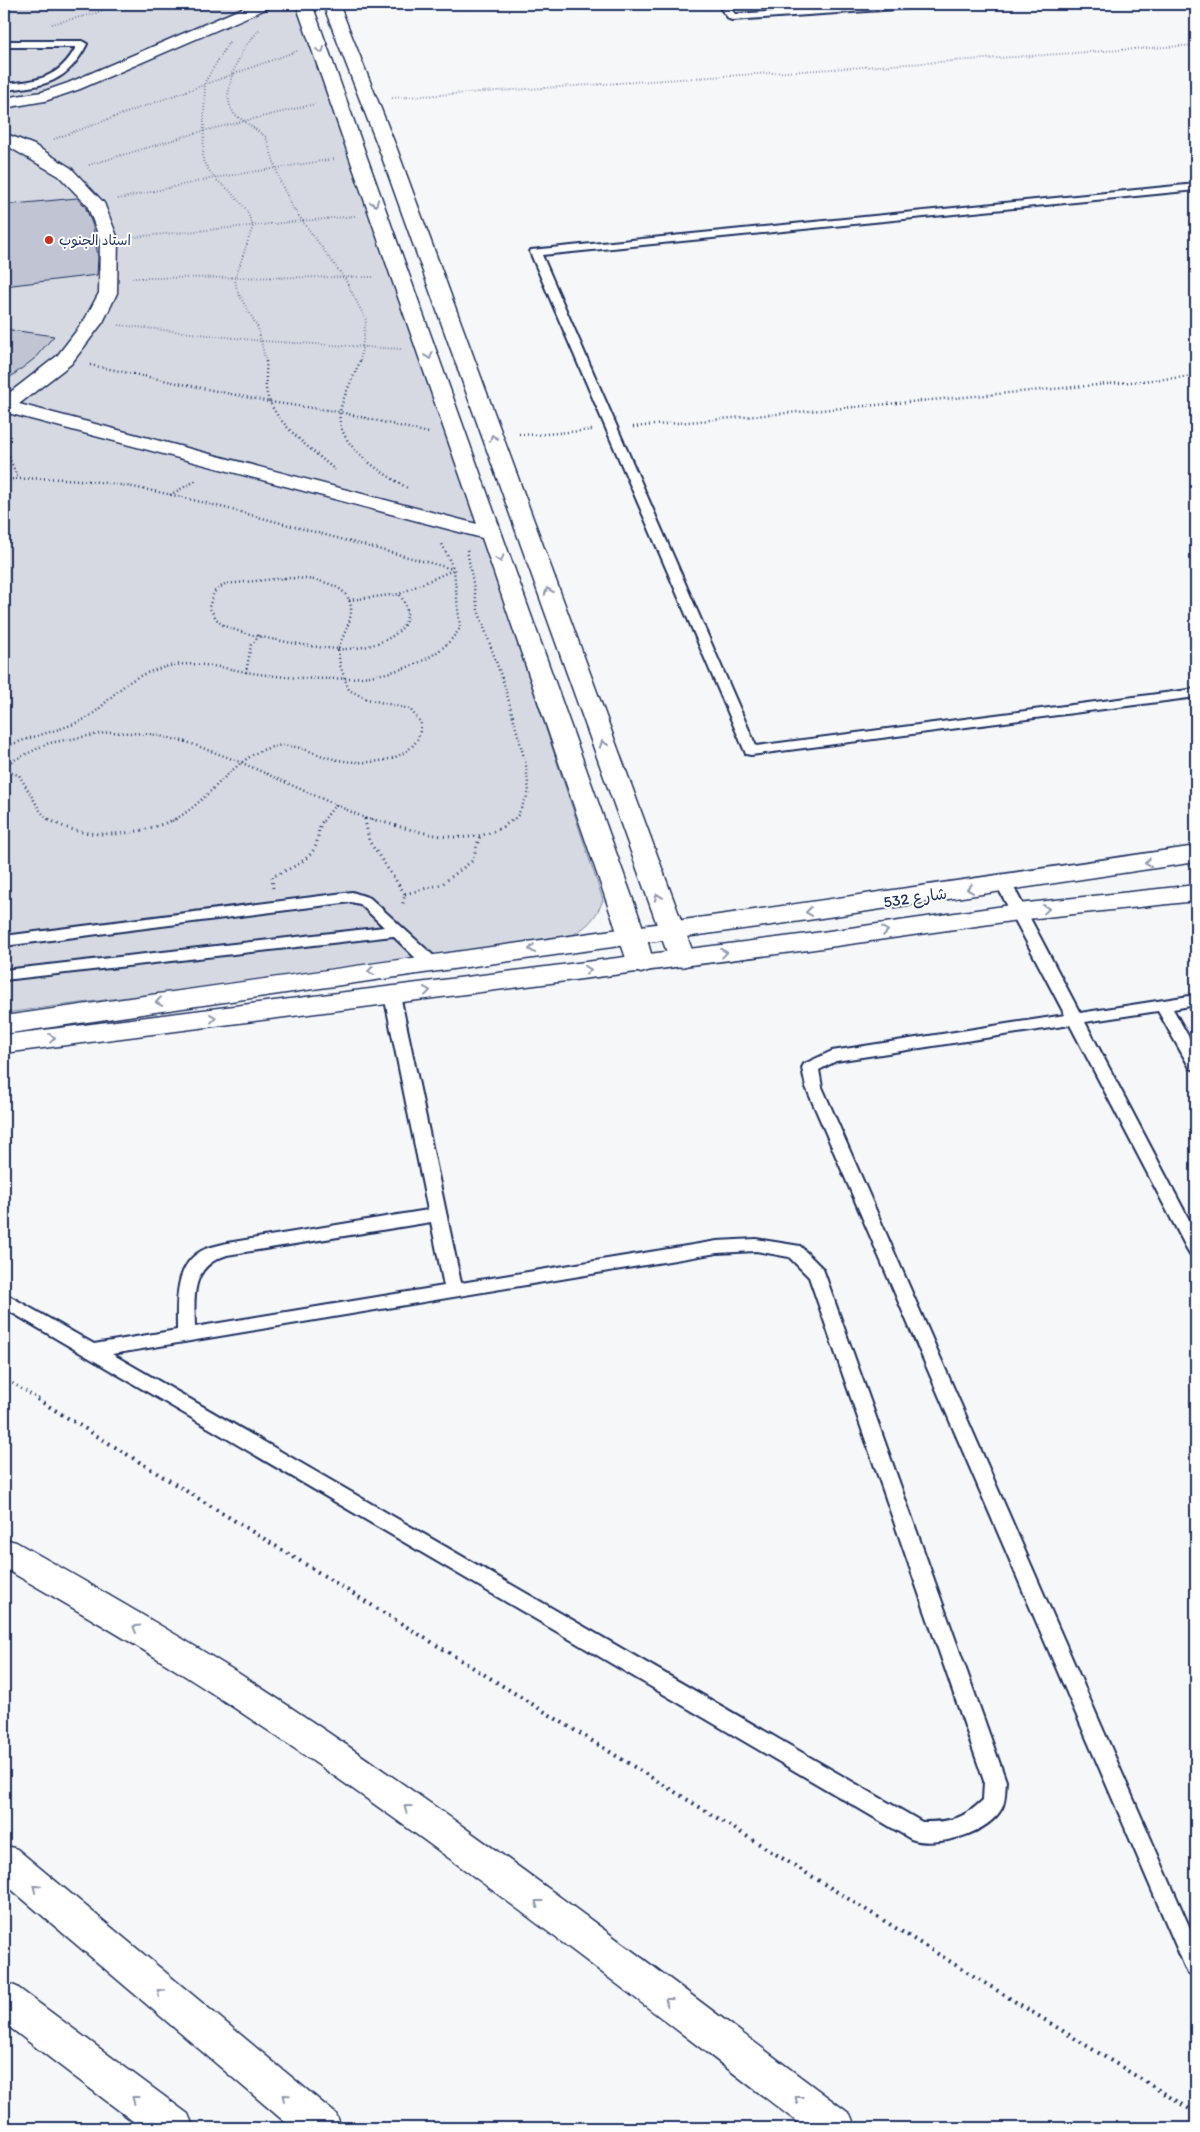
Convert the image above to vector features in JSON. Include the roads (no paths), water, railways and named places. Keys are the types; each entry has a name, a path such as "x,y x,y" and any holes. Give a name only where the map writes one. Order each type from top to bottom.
{"main road":[{"path":"4,103 45,96 74,86 265,4"},
{"path":"304,4 633,936 640,964"},
{"path":"331,4 388,149 670,931 682,958"},
{"path":"4,138 28,149 64,172 95,203 110,239 108,293 93,322 64,360 4,406"},
{"path":"4,406 491,534"},
{"name":"شارع 532","path":"4,1025 431,963 1004,884 1196,854"},
{"name":"شارع 532","path":"4,1044 640,964 1018,912 1196,893"},
{"path":"4,1552 179,1652 344,1762 530,1897 836,2128"},
{"path":"4,1861 322,2128"},
{"path":"4,2000 174,2128"}],"lane":[{"path":"722,4 732,17 926,4"},
{"path":"4,44 82,44 70,67 60,75 46,80 4,86"},
{"path":"1196,187 535,252 751,751 1196,693"},
{"path":"1004,884 1196,1250"},
{"path":"4,941 276,905 352,897 365,901 431,963"},
{"path":"4,975 396,931"},
{"path":"392,995 454,1291"},
{"path":"1196,1000 832,1056 810,1068 814,1087 1196,1967"},
{"path":"1163,1005 1196,1064"},
{"path":"186,1335 185,1304 189,1279 199,1261 211,1254 227,1249 438,1215"},
{"path":"4,1300 91,1351 919,1832 948,1832 978,1818 993,1804 995,1780 817,1274 794,1251 756,1245 717,1247 91,1351"}],"place":[{"name":"استاد الجنوب","path":"49,240"}]}
